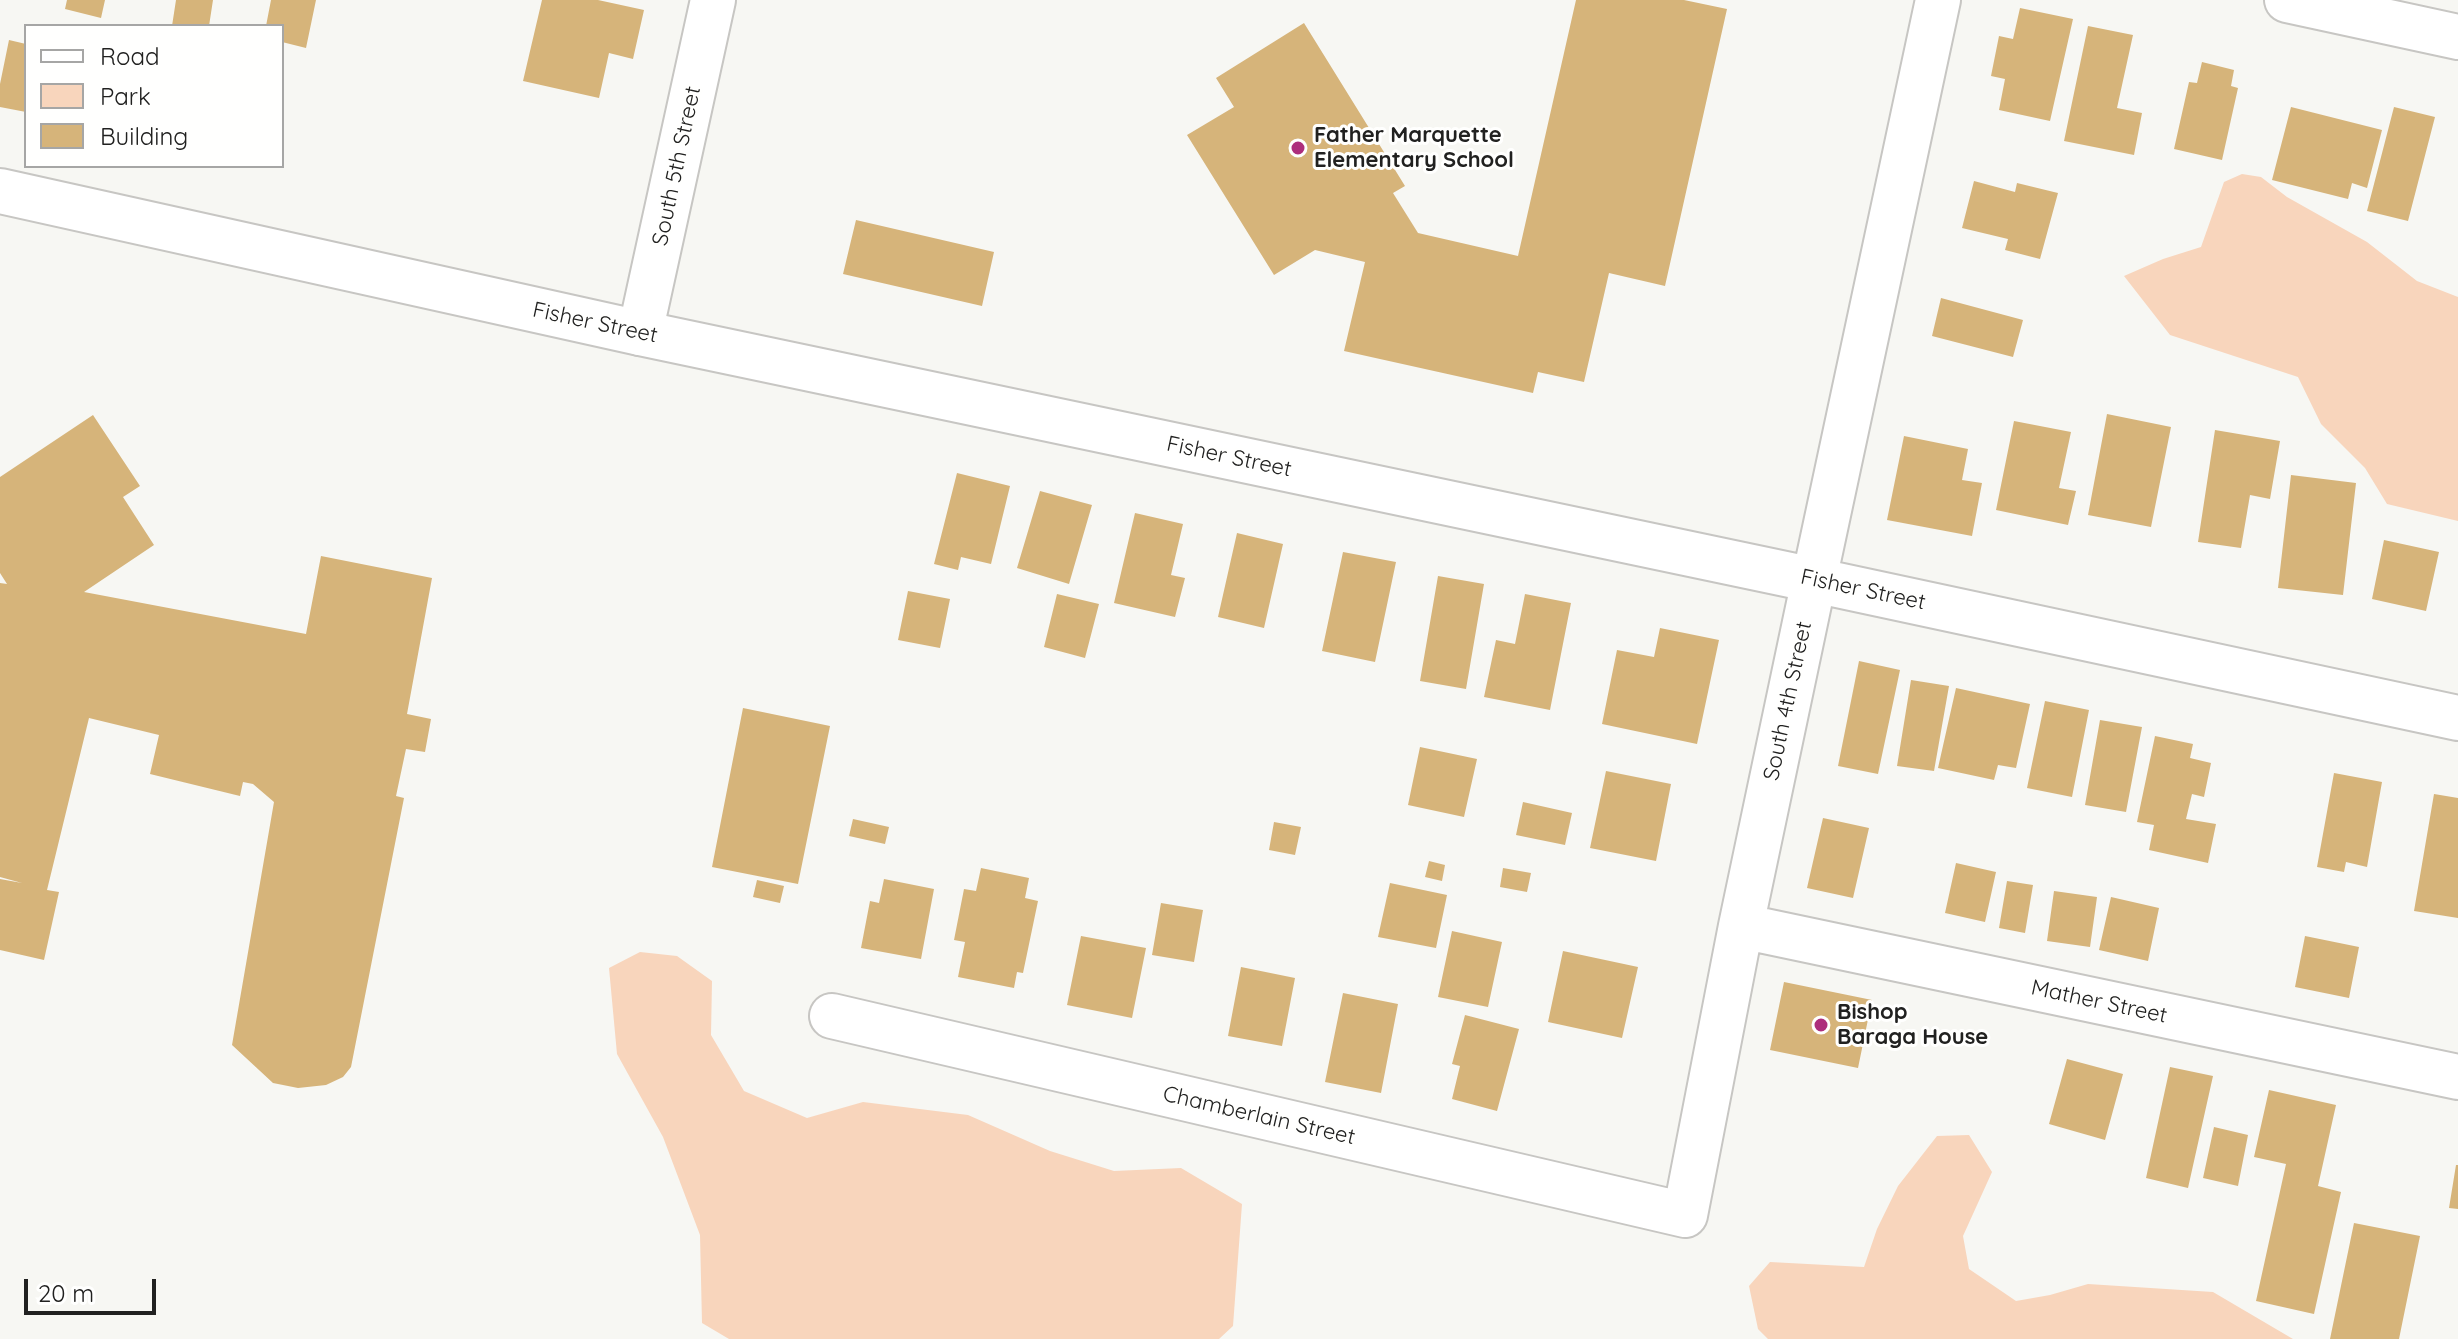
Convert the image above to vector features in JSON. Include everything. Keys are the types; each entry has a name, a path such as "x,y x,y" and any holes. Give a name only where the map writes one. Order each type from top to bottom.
{"street":[{"name":"South 5th Street","path":"640,333 713,0"},
{"name":"South 4th Street","path":"1685,1215 1741,926 1938,0"},
{"path":"2287,0 2458,37"},
{"name":"Fisher Street","path":"0,191 640,333 2458,718"},
{"name":"Mather Street","path":"1741,926 2458,1077"},
{"name":"Chamberlain Street","path":"832,1016 1685,1215"}],"green space":[{"path":"2242,174 2261,177 2287,197 2367,242 2417,281 2458,297 2458,521 2387,504 2365,468 2321,424 2298,377 2170,335 2124,276 2201,247 2224,182"},
{"path":"640,952 677,956 712,981 711,1035 744,1091 807,1118 863,1102 968,1115 1050,1151 1114,1171 1181,1168 1242,1204 1233,1326 1219,1339 729,1339 702,1323 700,1235 663,1137 617,1054 609,968"},
{"path":"1969,1135 1992,1172 1963,1236 1969,1269 2016,1301 2088,1284 2213,1292 2293,1339 1768,1339 1758,1329 1749,1286 1770,1262 1864,1267 1877,1229 1898,1186 1937,1136"}],"building":[{"path":"67,0 105,0 101,18 65,9"},
{"path":"176,0 213,0 209,24 172,24"},
{"path":"271,0 316,0 306,48 284,42 284,24 266,24"},
{"path":"542,0 598,0 644,10 633,59 609,53 599,98 523,81"},
{"name":"Father Marquette Elementary School","path":"1576,0 1684,0 1727,9 1665,286 1609,273 1584,382 1538,372 1533,393 1344,351 1365,262 1315,250 1274,275 1187,135 1234,107 1216,78 1304,23 1405,186 1393,193 1418,233 1518,256"},
{"path":"2020,8 2073,19 2050,121 1999,110 2005,79 1991,76 1999,36 2013,39"},
{"path":"2088,26 2133,35 2117,108 2142,113 2134,155 2064,141"},
{"path":"9,40 24,44 24,112 0,107 0,84"},
{"path":"2202,62 2234,70 2231,86 2238,88 2222,160 2174,149 2189,82 2197,83"},
{"path":"2291,107 2382,130 2367,188 2352,183 2348,199 2272,180"},
{"path":"2394,107 2435,117 2408,221 2367,211"},
{"path":"1974,181 2015,192 2017,183 2058,193 2040,259 2005,250 2008,239 1962,228"},
{"path":"856,220 994,252 982,306 843,274"},
{"path":"1941,298 2023,320 2013,357 1932,336"},
{"path":"2107,414 2171,427 2151,527 2088,515"},
{"path":"93,415 140,486 123,497 154,545 84,592 306,634 321,556 432,578 407,714 431,719 425,752 406,749 396,796 404,798 351,1067 343,1077 326,1085 298,1088 273,1083 232,1045 274,802 253,784 243,782 240,796 150,774 159,735 89,718 47,890 59,892 44,960 0,950 0,879 22,883 0,877 0,583 7,584 0,573 0,477"},
{"path":"2014,421 2071,432 2059,488 2076,491 2068,525 1996,510"},
{"path":"2215,430 2280,441 2270,499 2250,495 2241,548 2198,542"},
{"path":"1904,436 1968,449 1962,480 1982,483 1972,536 1887,520"},
{"path":"957,473 1010,486 991,564 961,557 958,570 934,564"},
{"path":"2291,475 2356,483 2343,595 2278,588"},
{"path":"1040,491 1092,505 1069,584 1017,568"},
{"path":"1135,513 1183,524 1171,575 1185,578 1175,617 1114,603"},
{"path":"1237,533 1283,544 1264,628 1218,617"},
{"path":"2384,540 2439,552 2426,611 2372,599"},
{"path":"1343,552 1396,562 1375,662 1322,651"},
{"path":"1438,576 1484,584 1466,689 1420,681"},
{"path":"908,591 950,599 940,648 898,640"},
{"path":"1057,594 1099,604 1085,658 1044,647"},
{"path":"1525,594 1571,603 1550,710 1484,697 1496,640 1515,644"},
{"path":"1660,628 1719,640 1697,744 1602,724 1617,650 1654,657"},
{"path":"1859,661 1900,670 1878,774 1838,766"},
{"path":"1911,680 1949,686 1934,771 1897,766"},
{"path":"1956,688 2030,704 2016,768 1998,765 1994,780 1938,768"},
{"path":"2045,701 2089,710 2072,797 2027,788"},
{"path":"743,708 830,726 798,884 712,867"},
{"path":"2100,720 2142,727 2126,812 2085,805"},
{"path":"2155,736 2193,744 2190,758 2211,763 2204,797 2192,794 2186,819 2216,824 2208,863 2149,850 2154,825 2137,822"},
{"path":"1420,747 1477,759 1464,817 1408,805"},
{"path":"1606,771 1671,784 1656,861 1590,848"},
{"path":"2334,773 2382,782 2367,867 2346,862 2344,872 2317,867"},
{"path":"2434,794 2458,798 2458,918 2414,911"},
{"path":"1523,802 1572,813 1565,845 1516,835"},
{"path":"1823,818 1869,828 1853,898 1807,888"},
{"path":"853,819 889,827 885,844 849,836"},
{"path":"1274,822 1301,827 1295,855 1269,850"},
{"path":"1429,861 1445,865 1442,881 1425,877"},
{"path":"1956,863 1996,872 1985,922 1945,913"},
{"path":"981,868 1029,878 1025,898 1038,901 1023,973 1017,972 1014,988 958,977 965,942 954,940 964,889 976,891"},
{"path":"1503,868 1531,873 1527,892 1500,887"},
{"path":"884,879 934,889 921,959 861,948 870,901 879,903"},
{"path":"757,880 784,886 780,903 753,897"},
{"path":"2007,881 2033,885 2025,933 1999,928"},
{"path":"1390,883 1447,895 1436,948 1378,937"},
{"path":"2054,891 2097,897 2090,947 2047,941"},
{"path":"2111,897 2159,908 2148,961 2099,950"},
{"path":"1161,903 1203,910 1194,962 1152,955"},
{"path":"1452,931 1502,942 1488,1007 1438,997"},
{"path":"1081,936 1146,948 1132,1018 1067,1005"},
{"path":"2305,936 2359,947 2349,998 2295,987"},
{"path":"1563,951 1638,967 1622,1038 1548,1022"},
{"path":"1241,967 1295,978 1282,1046 1228,1036"},
{"name":"Bishop Baraga House","path":"1784,982 1872,1000 1858,1068 1770,1050"},
{"path":"1343,993 1398,1004 1381,1093 1325,1082"},
{"path":"1465,1015 1519,1029 1497,1111 1452,1099 1460,1066 1452,1064"},
{"path":"2067,1059 2123,1074 2105,1140 2049,1124"},
{"path":"2170,1067 2213,1076 2188,1188 2146,1178"},
{"path":"2269,1090 2336,1105 2318,1186 2341,1192 2314,1314 2256,1301 2286,1164 2254,1157"},
{"path":"2214,1127 2248,1135 2238,1186 2203,1178"},
{"path":"2458,1165 2458,1209 2449,1208"},
{"path":"2354,1223 2420,1236 2399,1339 2330,1339"}],"place":[{"name":"Father Marquette Elementary School","path":"1298,148"},
{"name":"Bishop Baraga House","path":"1821,1025"}]}
